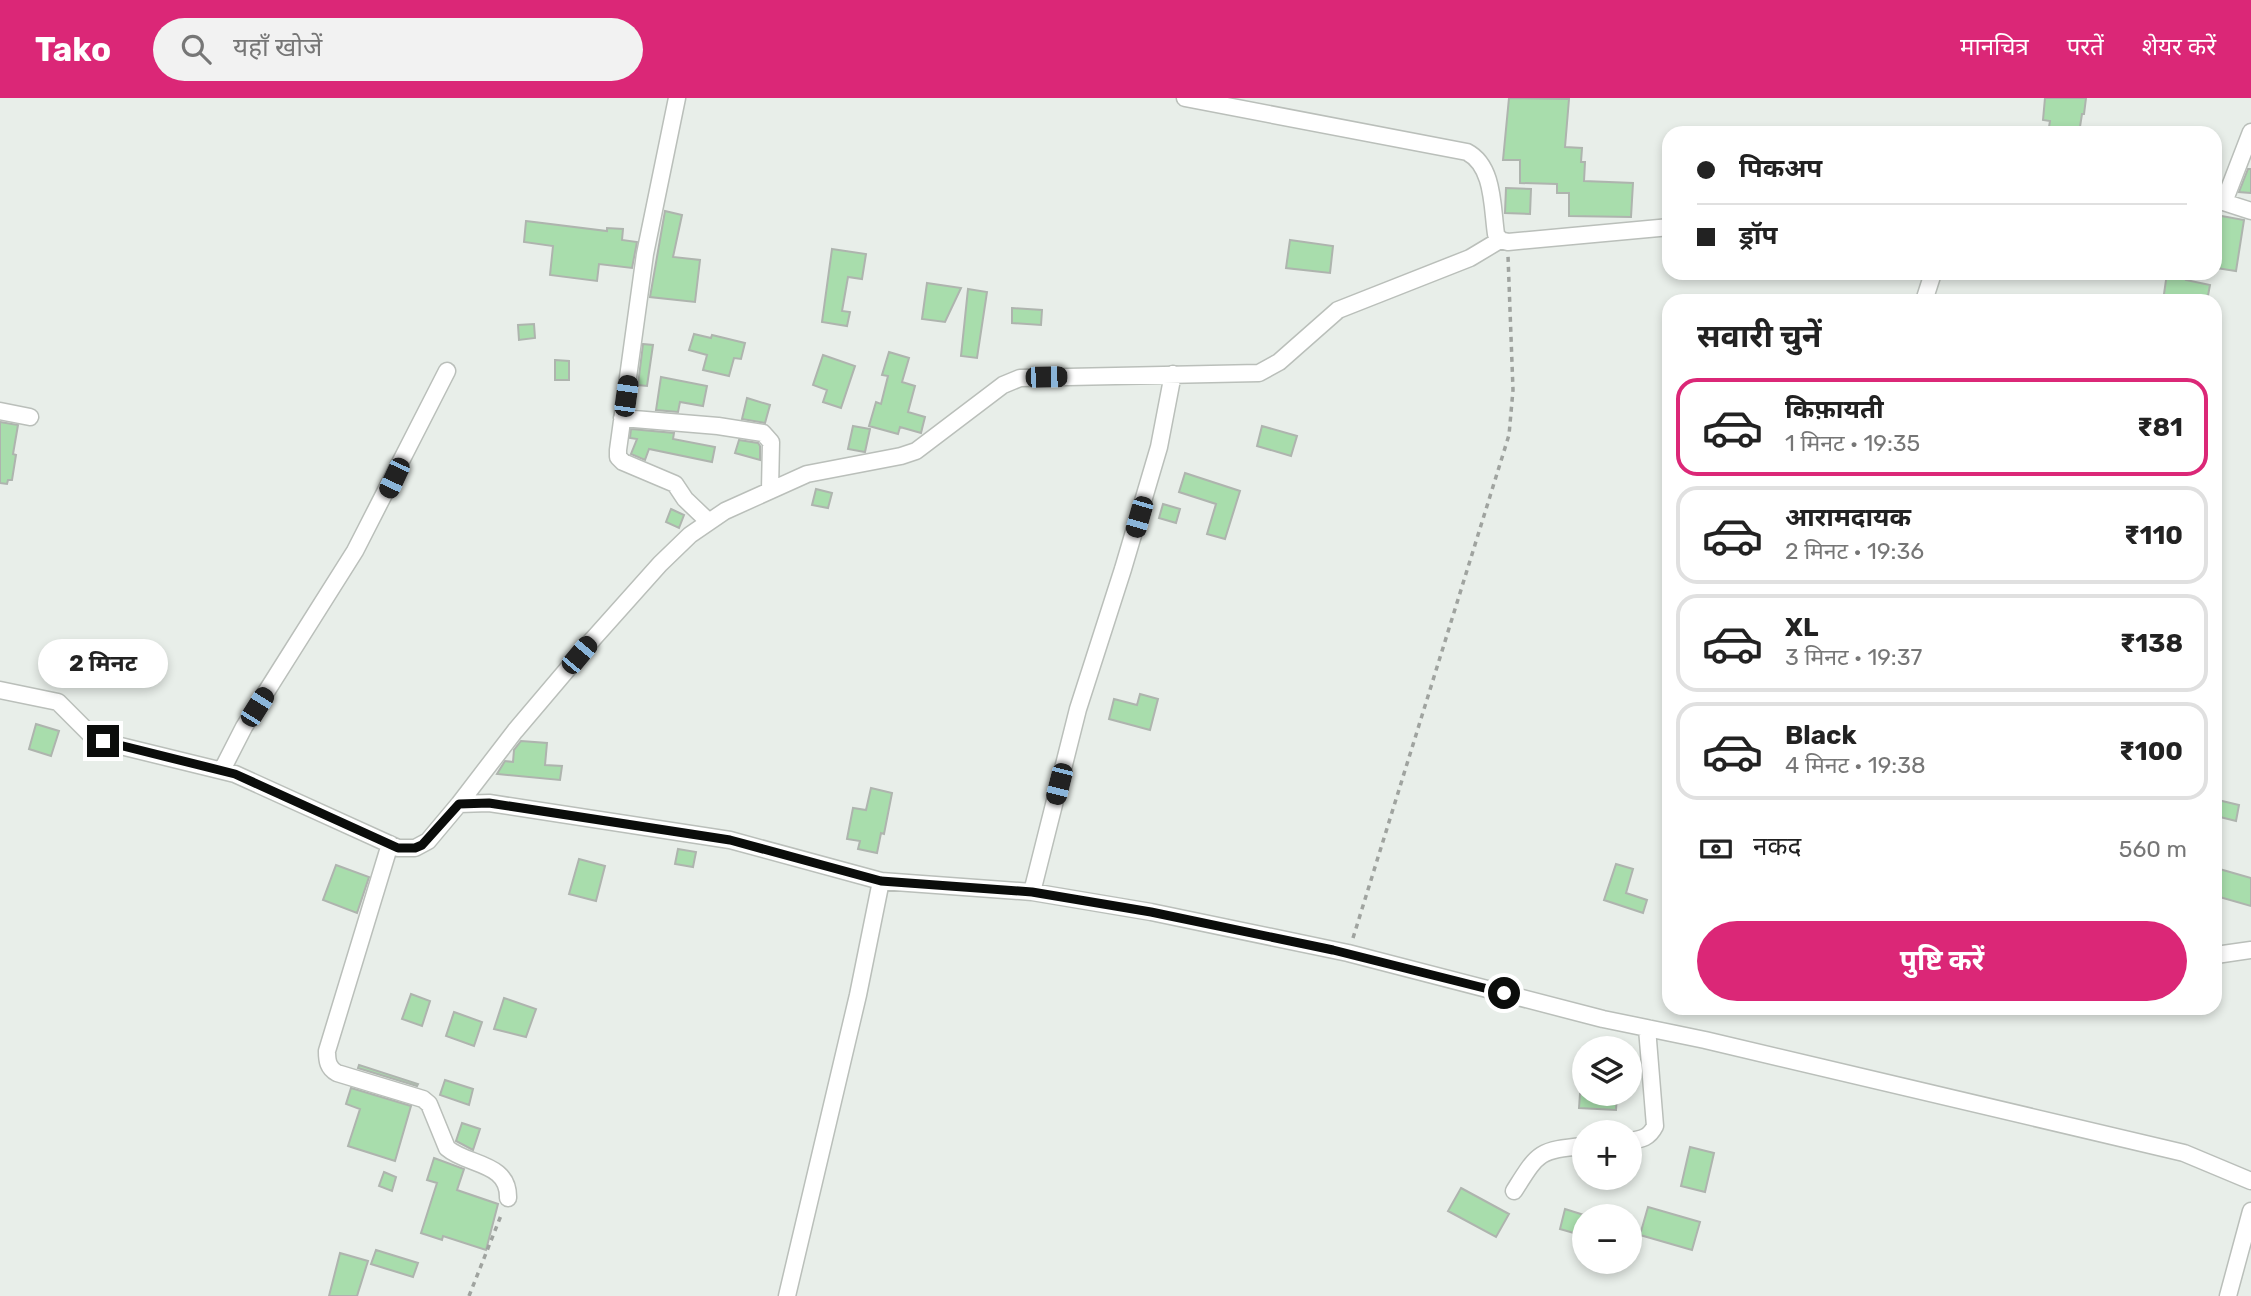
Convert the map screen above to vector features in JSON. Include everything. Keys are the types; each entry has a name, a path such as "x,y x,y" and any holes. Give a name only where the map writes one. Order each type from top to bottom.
{"street":[{"path":"677,98 645,254 618,457 623,462 675,484 685,499 709,522"},
{"path":"1185,98 1467,152 1477,157 1486,174 1496,234 1504,241"},
{"path":"2222,197 2251,132"},
{"path":"2222,202 2251,211"},
{"path":"0,690 58,702 96,740 222,770 265,786 390,844 406,849 422,845 459,804 515,731 593,639 673,551 725,510 807,474 916,451 1003,385 1020,378 1259,373 1269,370 1338,310 1470,258 1504,241 1662,228"},
{"path":"222,770 244,727 369,527 447,371"},
{"path":"1032,892 1078,709 1124,569 1159,447 1173,374"},
{"path":"0,411 30,417"},
{"path":"622,418 718,426 763,433 771,442 770,490"},
{"path":"459,804 489,803 730,840 881,881 1032,892 1151,912 1348,953 1654,1029 2184,1153 2251,1181"},
{"path":"390,844 331,1038 327,1061 337,1073 424,1099 429,1104 447,1148 496,1171 509,1187 509,1198"},
{"path":"787,1296 858,995 881,881"},
{"path":"2222,955 2251,950"},
{"path":"1642,1139 1655,1126 1654,1029"},
{"path":"1514,1191 1534,1160 1542,1153 1572,1147"},
{"path":"2228,1296 2251,1211"}],"path":[{"path":"1348,953 1509,435 1513,390 1504,241"},
{"path":"469,1296 509,1198"}],"building":[{"path":"1509,98 1569,99 1565,147 1582,148 1581,162 1585,162 1584,181 1633,183 1631,217 1569,216 1569,193 1557,193 1557,184 1520,183 1520,160 1503,160"},
{"path":"2045,98 2086,98 2080,126 2049,126 2050,121 2043,120"},
{"path":"2248,169 2251,169 2251,193 2239,192"},
{"path":"1506,188 1531,189 1530,214 1505,213"},
{"path":"665,211 682,215 673,257 700,260 695,302 650,297"},
{"path":"2222,216 2244,220 2236,271 2222,269"},
{"path":"526,221 607,231 607,228 623,229 622,240 637,242 632,268 599,264 597,281 550,275 553,246 524,242"},
{"path":"1290,240 1333,246 1330,273 1286,268"},
{"path":"832,249 866,254 862,279 848,277 842,311 850,312 847,326 822,322"},
{"path":"2166,280 2186,280 2210,285 2208,294 2164,294"},
{"path":"927,283 961,288 945,322 922,319"},
{"path":"968,289 987,292 977,358 961,356"},
{"path":"1012,308 1042,310 1041,325 1012,323"},
{"path":"534,324 535,338 519,340 518,325"},
{"path":"694,334 711,338 712,335 745,343 741,359 734,358 729,376 703,370 707,355 689,350"},
{"path":"643,344 653,345 647,386 638,385"},
{"path":"889,352 909,358 902,382 915,386 908,412 925,417 921,433 900,427 898,434 869,426 876,402 881,404 888,376 882,375"},
{"path":"823,355 855,366 841,408 823,402 827,390 813,385"},
{"path":"555,360 569,361 569,380 555,380"},
{"path":"661,377 707,386 703,406 680,402 678,412 656,410"},
{"path":"747,398 770,405 765,423 742,419"},
{"path":"0,422 18,425 12,480 8,480 7,484 0,483"},
{"path":"853,426 870,429 865,452 848,449"},
{"path":"1262,426 1297,436 1291,456 1257,446"},
{"path":"631,429 674,433 673,439 715,447 712,462 649,449 645,460 631,454 637,439 630,438"},
{"path":"739,440 758,443 760,460 735,453"},
{"path":"1185,473 1240,491 1225,539 1207,534 1216,504 1179,492"},
{"path":"816,489 832,493 828,508 812,505"},
{"path":"1163,504 1180,509 1176,523 1159,518"},
{"path":"671,509 684,515 679,528 666,522"},
{"path":"1140,694 1158,699 1150,730 1109,719 1114,699 1137,705"},
{"path":"36,724 59,731 51,756 29,749"},
{"path":"521,741 547,743 545,765 562,766 560,780 497,774 505,761 513,762 514,750"},
{"path":"871,788 892,793 884,834 881,833 877,853 858,849 860,841 847,839 853,808 866,810"},
{"path":"2222,801 2239,805 2236,821 2222,818"},
{"path":"678,849 696,852 693,867 675,864"},
{"path":"579,859 605,866 596,901 569,894"},
{"path":"1616,864 1633,869 1626,893 1647,900 1643,913 1604,900"},
{"path":"336,865 369,877 357,913 323,900"},
{"path":"2222,870 2251,878 2251,906 2222,898"},
{"path":"411,994 430,1001 422,1026 402,1019"},
{"path":"504,998 536,1009 526,1037 494,1029"},
{"path":"454,1012 482,1022 474,1046 446,1036"},
{"path":"359,1065 418,1084 417,1086 358,1068"},
{"path":"445,1080 473,1089 469,1105 440,1095"},
{"path":"351,1088 411,1106 395,1161 348,1146 360,1109 346,1104"},
{"path":"1579,1106 1616,1106 1616,1110"},
{"path":"462,1123 480,1129 473,1150 456,1141"},
{"path":"1690,1147 1714,1153 1705,1192 1681,1186"},
{"path":"434,1158 464,1169 457,1190 498,1204 486,1250 443,1236 442,1240 421,1233 437,1183 427,1180"},
{"path":"384,1172 396,1177 392,1191 379,1186"},
{"path":"1461,1188 1509,1214 1496,1237 1448,1211"},
{"path":"1648,1207 1700,1222 1692,1250 1642,1236"},
{"path":"1565,1209 1572,1211 1572,1232 1560,1229"},
{"path":"376,1250 418,1263 413,1277 371,1264"},
{"path":"340,1253 368,1261 357,1296 329,1296"}],"route":[{"path":"103,741 235,774 398,848 415,848 428,841 459,804 489,803 730,840 881,881 1032,892 1151,912 1333,950 1504,993"}]}
